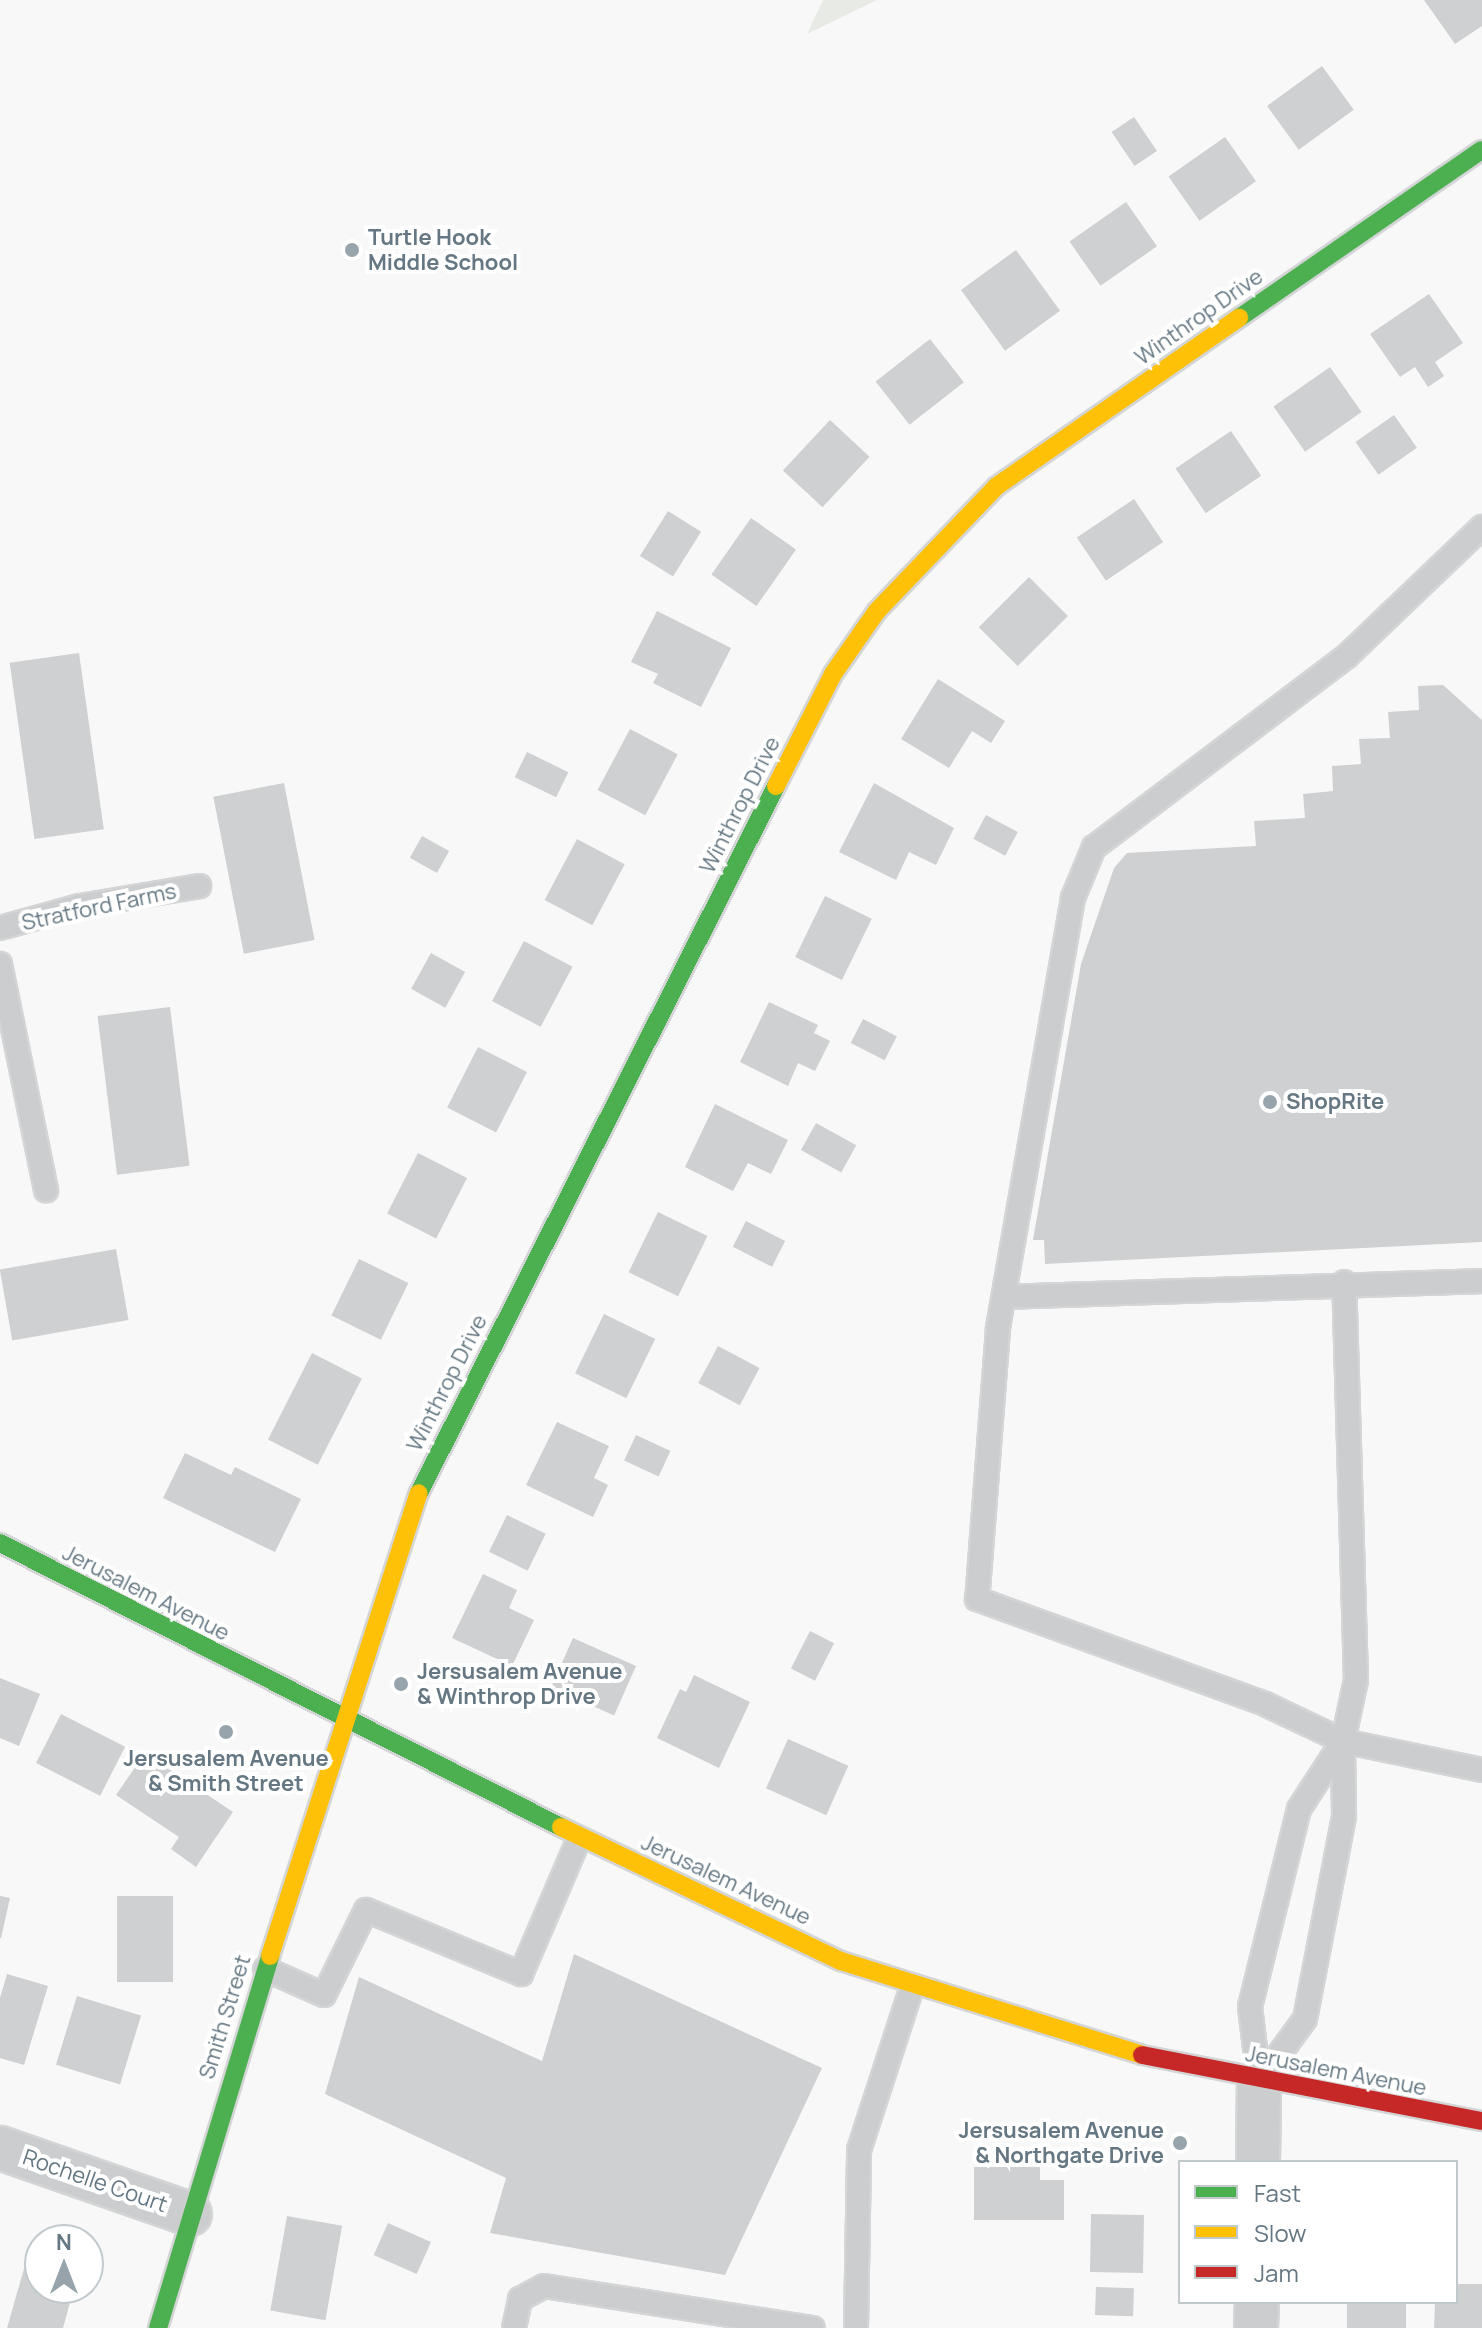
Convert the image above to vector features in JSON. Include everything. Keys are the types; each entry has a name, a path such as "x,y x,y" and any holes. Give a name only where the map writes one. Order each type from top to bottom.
{"street":[{"name":"Winthrop Drive","path":"341,1721 423,1483 833,674 877,611 997,486 1482,150"},
{"name":"Jerusalem Avenue","path":"0,1543 341,1721 579,1839 912,1987 1085,2041 1259,2082 1482,2121"},
{"name":"Smith Street","path":"158,2328 341,1721"},
{"path":"1258,2160 1259,2082"},
{"name":"Rochelle Court","path":"0,2148 190,2214"},
{"path":"1256,2328 1257,2304"}],"lane":[{"path":"1482,527 1347,656 1140,806 1094,847 1073,898 998,1329 977,1599 1265,1704 1343,1741 1482,1770"},
{"name":"Stratford Farms","path":"0,928 80,906 199,886"},
{"path":"0,964 46,1190"},
{"path":"1006,1297 1344,1282 1482,1281"},
{"path":"1259,2082 1305,2019 1344,1816 1343,1741 1356,1680 1344,1282"},
{"path":"1259,2082 1250,2007 1299,1809 1343,1741"},
{"path":"265,1969 324,1995 366,1910 521,1974 579,1839"},
{"path":"856,2328 859,2150 912,1987"},
{"path":"514,2328 520,2299 544,2286 813,2328"}],"shaded area":[{"path":"823,0 877,0 807,34"}],"building":[{"path":"1424,0 1482,0 1482,26 1455,44"},
{"path":"1322,66 1354,110 1299,150 1267,106"},
{"path":"1134,117 1157,151 1135,166 1112,132"},
{"path":"1225,137 1256,181 1199,221 1168,177"},
{"path":"1126,202 1157,246 1100,286 1069,242"},
{"path":"1016,250 1060,311 1005,351 961,290"},
{"path":"1429,294 1463,343 1435,362 1444,376 1428,387 1415,367 1400,377 1370,334"},
{"path":"930,339 964,382 909,425 876,381"},
{"path":"1330,367 1362,412 1305,452 1273,407"},
{"path":"1394,415 1417,448 1378,475 1355,442"},
{"path":"830,420 869,457 822,507 783,470"},
{"path":"1231,431 1261,476 1206,513 1175,468"},
{"path":"1134,499 1163,542 1106,581 1077,538"},
{"path":"668,511 701,532 673,577 640,556"},
{"path":"751,518 796,550 756,606 711,575"},
{"path":"1029,577 1068,616 1018,666 979,627"},
{"path":"657,611 731,648 701,707 653,683 658,674 631,662"},
{"path":"79,653 104,829 34,839 10,663"},
{"path":"938,679 1005,721 991,743 972,731 949,768 901,739"},
{"name":"ShopRite","path":"1443,685 1482,720 1482,1242 1045,1264 1044,1240 1033,1240 1081,964 1114,868 1127,853 1256,846 1254,821 1305,818 1303,794 1333,791 1332,766 1361,764 1359,739 1390,738 1388,712 1419,710 1418,686"},
{"path":"630,729 678,754 645,815 598,790"},
{"path":"527,752 568,772 556,797 515,777"},
{"path":"284,783 315,940 244,954 213,797"},
{"path":"874,783 954,828 936,865 909,852 896,880 839,852"},
{"path":"986,815 1018,832 1005,856 973,839"},
{"path":"422,836 449,851 437,873 410,858"},
{"path":"577,839 625,864 592,925 545,900"},
{"path":"825,896 872,919 842,980 795,957"},
{"path":"524,941 573,967 541,1027 492,1001"},
{"path":"431,953 465,972 445,1008 411,989"},
{"path":"769,1002 818,1025 814,1033 830,1041 815,1071 798,1063 788,1086 740,1062"},
{"path":"170,1007 189,1166 117,1175 98,1016"},
{"path":"863,1019 897,1036 885,1060 851,1043"},
{"path":"478,1047 527,1072 496,1133 447,1108"},
{"path":"715,1104 788,1140 771,1174 748,1163 733,1191 685,1167"},
{"path":"816,1123 856,1145 841,1172 801,1150"},
{"path":"418,1153 467,1178 436,1239 387,1214"},
{"path":"658,1212 707,1236 678,1296 629,1272"},
{"path":"746,1221 785,1241 772,1267 733,1247"},
{"path":"116,1249 129,1320 12,1340 0,1269"},
{"path":"359,1259 408,1283 381,1340 331,1316"},
{"path":"604,1314 655,1339 626,1398 575,1373"},
{"path":"718,1346 759,1368 740,1405 698,1383"},
{"path":"312,1353 362,1378 318,1465 268,1439"},
{"path":"557,1422 609,1446 594,1478 608,1485 593,1517 526,1485"},
{"path":"636,1435 670,1451 659,1476 624,1460"},
{"path":"185,1453 231,1475 235,1467 301,1499 275,1552 163,1498"},
{"path":"507,1515 546,1534 528,1571 489,1552"},
{"path":"483,1574 517,1590 509,1608 534,1620 512,1666 452,1638"},
{"path":"810,1631 834,1643 815,1681 791,1668"},
{"path":"573,1638 636,1666 614,1715 551,1687"},
{"path":"694,1675 750,1702 719,1768 657,1738 680,1689 686,1692"},
{"path":"0,1678 40,1694 19,1746 0,1738"},
{"path":"61,1714 125,1747 100,1796 36,1763"},
{"path":"788,1739 848,1766 826,1815 766,1788"},
{"path":"145,1753 233,1812 196,1867 171,1849 179,1837 116,1795"},
{"path":"0,1896 10,1898 1,1938 0,1938"},
{"path":"117,1896 173,1896 173,1982 117,1982"},
{"path":"574,1954 822,2068 725,2275 490,2233 506,2178 325,2094 359,1977 542,2061"},
{"path":"7,1974 48,1986 24,2065 0,2058 0,1998"},
{"path":"77,1996 141,2016 120,2084 56,2065"},
{"path":"974,2167 1040,2167 1040,2180 1064,2180 1064,2220 974,2220"},
{"path":"1091,2214 1144,2215 1143,2273 1090,2272"},
{"path":"287,2216 342,2226 325,2320 270,2311"},
{"path":"388,2223 431,2242 417,2274 374,2255"},
{"path":"24,2268 24,2304 70,2304 63,2328 7,2328"},
{"path":"1458,2284 1482,2284 1482,2328 1434,2328 1435,2304 1458,2304"},
{"path":"1096,2287 1134,2288 1133,2316 1095,2315"},
{"path":"1347,2304 1406,2304 1406,2328 1347,2328"}],"traffic: fast":[{"path":"1239,318 1482,150"},
{"path":"419,1493 776,786"},
{"path":"0,1543 561,1827"},
{"path":"158,2328 270,1956"}],"traffic: slow":[{"path":"776,786 833,674 877,611 997,486 1239,318"},
{"path":"270,1956 419,1493"},
{"path":"561,1827 841,1961 1142,2055"}],"traffic: jam":[{"path":"1142,2055 1482,2121"}],"place":[{"name":"Turtle Hook Middle School","path":"352,250"},
{"name":"ShopRite","path":"1270,1102"},
{"name":"Jersusalem Avenue & Winthrop Drive","path":"401,1684"},
{"name":"Jersusalem Avenue & Smith Street","path":"226,1732"},
{"name":"Jersusalem Avenue & Northgate Drive","path":"1180,2143"}]}
